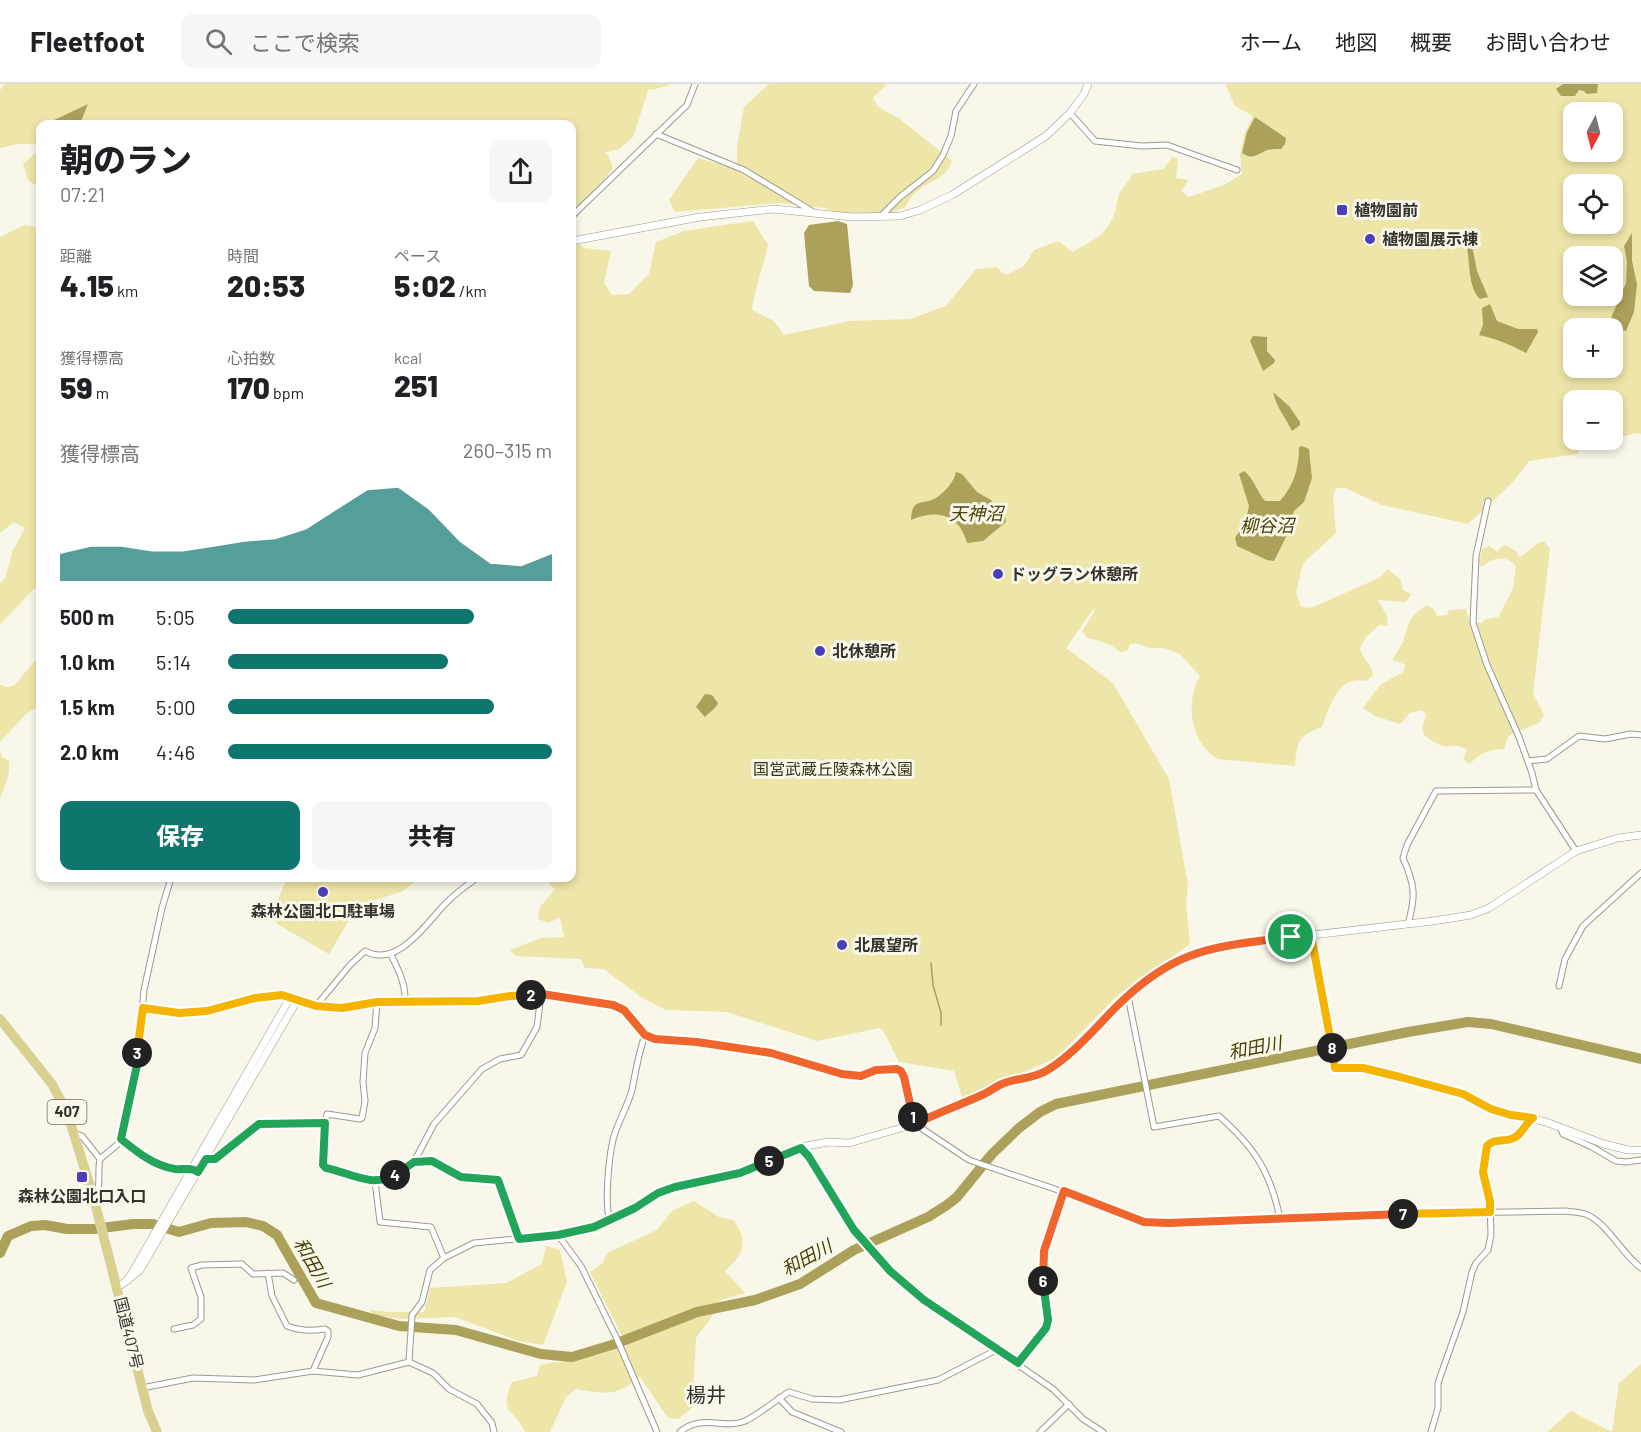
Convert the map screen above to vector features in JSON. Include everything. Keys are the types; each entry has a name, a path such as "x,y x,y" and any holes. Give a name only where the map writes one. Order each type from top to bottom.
{"highway":[{"name":"407","path":"0,1019 52,1084 68,1115 94,1199"},
{"name":"国道407号","path":"94,1199 142,1388 157,1432"}],"street":[{"path":"576,212 687,105 695,84"},
{"path":"881,216 900,197 933,171 951,136 956,111 974,84"},
{"path":"576,240 700,217 774,209 852,217 900,216 920,210 952,195 1046,136 1070,113 1084,94 1088,84"},
{"path":"1070,113 1095,141 1142,146 1167,145 1237,170"},
{"path":"656,134 744,170 817,214"},
{"path":"1488,501 1476,556 1473,623 1487,665 1528,761 1536,790 1576,851"},
{"path":"1528,761 1547,759 1580,736 1605,740 1631,734 1641,735"},
{"path":"1408,924 1415,897 1412,877 1403,858 1407,844 1436,791 1536,790"},
{"path":"409,1362 412,1315 422,1302 430,1270 444,1258 474,1243 579,1231 610,1220 658,1193 675,1187 740,1173 801,1148 828,1142 849,1143 915,1124 1005,1083 1034,1077 1073,1050 1128,996 1164,967 1207,949 1471,915 1489,908 1576,851 1618,838 1641,835"},
{"path":"1559,986 1565,959 1583,926 1641,873"},
{"path":"94,1199 99,1188 100,1158 121,1139 137,1065 144,990 170,882"},
{"path":"316,1006 364,951 378,956 391,955 420,932 448,900 472,882"},
{"path":"1311,935 1335,1068 1363,1068 1463,1094 1491,1109 1533,1118 1612,1146 1641,1150"},
{"path":"391,955 404,982 405,1003"},
{"path":"143,1008 179,1013 207,1011 267,996 294,997 316,1006 342,1008 377,1002 478,1001 542,994 613,1005 624,1010 645,1035 655,1039 697,1042 771,1053 842,1074 861,1076 876,1070 897,1069 904,1077 915,1124 969,1160 1064,1191 1144,1222 1565,1211 1584,1213 1602,1225 1630,1260 1641,1268"},
{"path":"414,1162 434,1124 482,1069 500,1059 521,1055 537,1027 542,994"},
{"path":"1128,996 1154,1127 1219,1116 1242,1138 1261,1163 1274,1189 1280,1218"},
{"path":"196,1170 206,1159 294,997"},
{"path":"117,1288 126,1282 196,1170 294,997"},
{"path":"377,1002 375,1028 365,1053 363,1082 365,1101 362,1118 327,1114 323,1165 326,1168 375,1181 385,1180 414,1162 432,1161 461,1177 498,1180 519,1239"},
{"path":"610,1220 606,1210 611,1150 615,1133 628,1104 638,1055 645,1035"},
{"path":"1431,1432 1438,1408 1438,1383 1463,1312 1472,1272 1476,1263 1488,1250 1491,1236 1490,1202 1483,1172 1487,1146 1501,1139 1510,1140 1521,1133 1526,1123 1533,1118"},
{"path":"206,1159 215,1159 259,1124 325,1123"},
{"path":"1560,1127 1563,1134 1616,1161 1641,1160"},
{"path":"74,1133 82,1136 100,1158"},
{"path":"121,1139 142,1156 155,1162 174,1169 196,1170"},
{"path":"801,1148 809,1157 854,1230 890,1271 924,1300 1053,1389 1083,1419 1102,1432"},
{"path":"375,1181 380,1222 431,1227 444,1258"},
{"path":"1018,1363 1046,1328 1048,1320 1042,1269 1044,1251 1064,1191"},
{"path":"558,1235 581,1266 617,1339 657,1432"},
{"path":"174,1329 193,1325 201,1319 201,1297 191,1268 202,1265 242,1264 253,1274 283,1273 294,1280"},
{"path":"268,1273 272,1296 287,1326 297,1330 325,1329 328,1331 328,1337 313,1371"},
{"path":"680,1432 687,1426 696,1424 742,1422 789,1392 812,1399 839,1400 938,1380 996,1350"},
{"path":"142,1388 193,1378 254,1380 313,1371 358,1375 409,1362 433,1373 449,1389 477,1404 492,1423 494,1432"},
{"path":"779,1398 792,1412 841,1432"},
{"path":"1040,1432 1069,1404"}],"green space":[{"path":"5,84 673,84 652,90 649,88 633,137 619,149 604,153 608,155 613,168 576,219 576,120 82,120 88,104 54,120 36,120 36,144 17,144 0,148 0,90"},
{"path":"769,84 887,84 873,98 878,107 900,119 952,161 945,173 912,196 906,207 874,219 852,217 824,208 780,203 675,212 669,200 698,158 737,169 737,147 744,107"},
{"name":"国営武蔵丘陵森林公園","path":"1225,84 1641,84 1641,434 1623,436 1623,390 1563,390 1563,450 1580,450 1577,454 1529,461 1512,483 1468,524 1382,505 1345,488 1336,488 1333,496 1336,533 1303,563 1296,593 1301,607 1311,608 1381,577 1387,569 1400,579 1403,590 1411,594 1406,602 1378,600 1387,616 1388,626 1379,625 1365,638 1360,649 1373,676 1366,681 1356,680 1342,687 1332,701 1322,727 1308,733 1300,740 1295,766 1218,759 1209,752 1201,743 1193,721 1193,697 1200,676 1180,654 1164,648 1150,648 1135,643 1130,644 1127,651 1120,652 1105,643 1087,638 1082,631 1094,612 1094,608 1066,648 1113,683 1169,779 1188,885 1186,903 1190,944 1118,995 1056,1058 963,1100 954,1071 899,1062 880,1028 817,1041 727,1012 666,1010 641,997 604,969 585,968 581,959 516,956 510,950 541,938 564,937 560,917 549,923 538,919 540,907 555,889 547,882 576,882 576,242 584,248 611,251 604,283 612,295 629,294 649,274 656,242 684,231 753,221 768,245 752,310 774,321 784,335 850,321 910,319 946,306 976,269 997,267 1007,275 1024,266 1034,250 1058,241 1072,252 1093,241 1112,220 1119,194 1132,174 1164,169 1172,157 1178,159 1176,178 1189,180 1181,191 1189,197 1224,185 1242,174 1240,154 1245,132 1253,116 1235,106"},
{"path":"36,153 36,185 28,180 23,164"},
{"path":"25,225 36,227 36,587 0,624 0,583 5,579 13,550 25,528 14,522 0,533 0,237"},
{"path":"1544,541 1550,549 1533,693 1544,715 1539,723 1509,735 1504,749 1485,752 1470,764 1463,759 1467,750 1464,748 1443,746 1425,736 1422,729 1426,714 1422,710 1410,713 1400,724 1375,716 1363,708 1380,685 1403,672 1406,665 1393,660 1403,642 1410,621 1427,605 1434,609 1437,616 1447,615 1449,610 1466,609 1469,620 1481,623 1486,619 1498,617 1513,589 1516,566 1508,560 1499,559 1490,561 1481,567 1479,561 1483,548 1489,546 1498,552 1505,545 1517,552 1519,557"},
{"path":"36,660 36,708 26,714 0,742 0,684 9,687 15,684"},
{"path":"0,751 2,757 9,761 9,767 0,799"},
{"path":"285,882 415,882 401,892 358,905 329,954 277,924 272,914"},
{"path":"694,1201 719,1217 733,1220 738,1228 743,1241 742,1247 736,1259 725,1271 745,1293 720,1300 711,1318 696,1338 692,1408 678,1419 668,1418 640,1377 617,1391 603,1393 576,1389 566,1397 550,1432 525,1432 507,1406 512,1382 537,1376 540,1365 598,1355 627,1346 590,1272 603,1263 607,1253 657,1230 672,1211"},
{"path":"546,1246 560,1250 567,1282 543,1345 519,1341 455,1317 402,1319 374,1315 370,1310 424,1312 430,1288 506,1283 542,1264"},
{"path":"1641,1364 1641,1432 1612,1432 1619,1383"},
{"path":"1571,1411 1612,1432 1547,1432"}],"water":[{"path":"1563,84 1598,84 1597,93 1587,94 1579,90 1575,96 1561,96 1556,89"},
{"path":"88,104 82,120 54,120"},
{"path":"1255,117 1286,138 1281,149 1267,150 1251,156 1242,153 1247,132"},
{"path":"838,221 847,224 853,285 850,293 814,291 809,286 804,233 809,225"},
{"path":"1632,233 1632,261 1637,284 1634,312 1626,331 1623,330 1623,318 1611,318 1616,306 1623,306 1627,261 1624,246"},
{"path":"1469,245 1472,246 1477,271 1488,297 1480,299 1473,288 1467,248"},
{"path":"1490,304 1497,321 1518,329 1537,329 1538,332 1526,353 1504,342 1479,335 1483,325 1482,308"},
{"path":"1253,336 1267,337 1267,351 1275,360 1263,371 1250,341"},
{"path":"1273,392 1289,406 1300,422 1300,425 1292,431 1279,408"},
{"name":"柳谷沼","path":"1299,447 1309,449 1312,478 1304,502 1294,511 1287,535 1274,561 1237,546 1235,538 1245,523 1249,506 1239,474 1244,471 1247,474 1265,501 1280,501 1292,482 1297,469"},
{"name":"天神沼","path":"956,472 962,474 977,492 991,500 996,509 1004,506 1006,522 983,541 967,543 959,526 946,516 930,515 911,520 915,505 939,496 951,483"},
{"path":"705,694 712,695 718,703 705,717 696,707"}],"waterway":[{"path":"931,963 933,985 941,1013 941,1025"},
{"name":"和田川","path":"0,1253 8,1236 31,1226 94,1229 153,1224 179,1232 211,1223 246,1222 263,1226 277,1235 316,1303 399,1326 456,1330 541,1354 572,1357 615,1344 697,1312 755,1300 800,1284 854,1250 928,1217 947,1205 957,1197 992,1154 1019,1128 1040,1112 1056,1104 1408,1032 1468,1022 1491,1024 1641,1059"}],"place":[{"name":"植物園前","path":"1342,210"},
{"name":"植物園展示棟","path":"1370,239"},
{"name":"ドッグラン休憩所","path":"998,574"},
{"name":"北休憩所","path":"820,651"},
{"name":"森林公園北口駐車場","path":"323,892"},
{"name":"北展望所","path":"842,945"},
{"name":"森林公園北口入口","path":"82,1177"}],"district":[{"name":"楊井","path":"706,1395"}],"route":[{"path":"1311,935 1335,1068 1363,1068 1400,1077 1463,1094 1491,1109 1533,1118 1526,1123 1521,1133 1510,1140 1501,1139 1487,1146 1483,1172 1490,1212 1144,1222 1064,1191 1044,1251 1042,1269 1048,1320 1046,1328 1018,1363 924,1300 890,1271 854,1230 809,1157 801,1148 740,1173 675,1187 658,1193 635,1208 594,1227 558,1235 519,1239 498,1180 461,1177 445,1166 432,1161 414,1162 385,1180 375,1181 326,1168 323,1165 325,1123 259,1124 215,1159 206,1159 198,1172 193,1168 174,1169 155,1162 142,1156 121,1139 137,1065 143,1008 179,1013 207,1011 255,998 282,995 316,1006 342,1008 377,1002 478,1001 542,994 613,1005 624,1010 645,1035 655,1039 697,1042 771,1053 842,1074 861,1076 876,1070 897,1069 904,1077 915,1124 1005,1083 1034,1077 1047,1070 1073,1050 1140,985 1164,967 1182,958 1226,945 1291,937 1311,935"}]}
